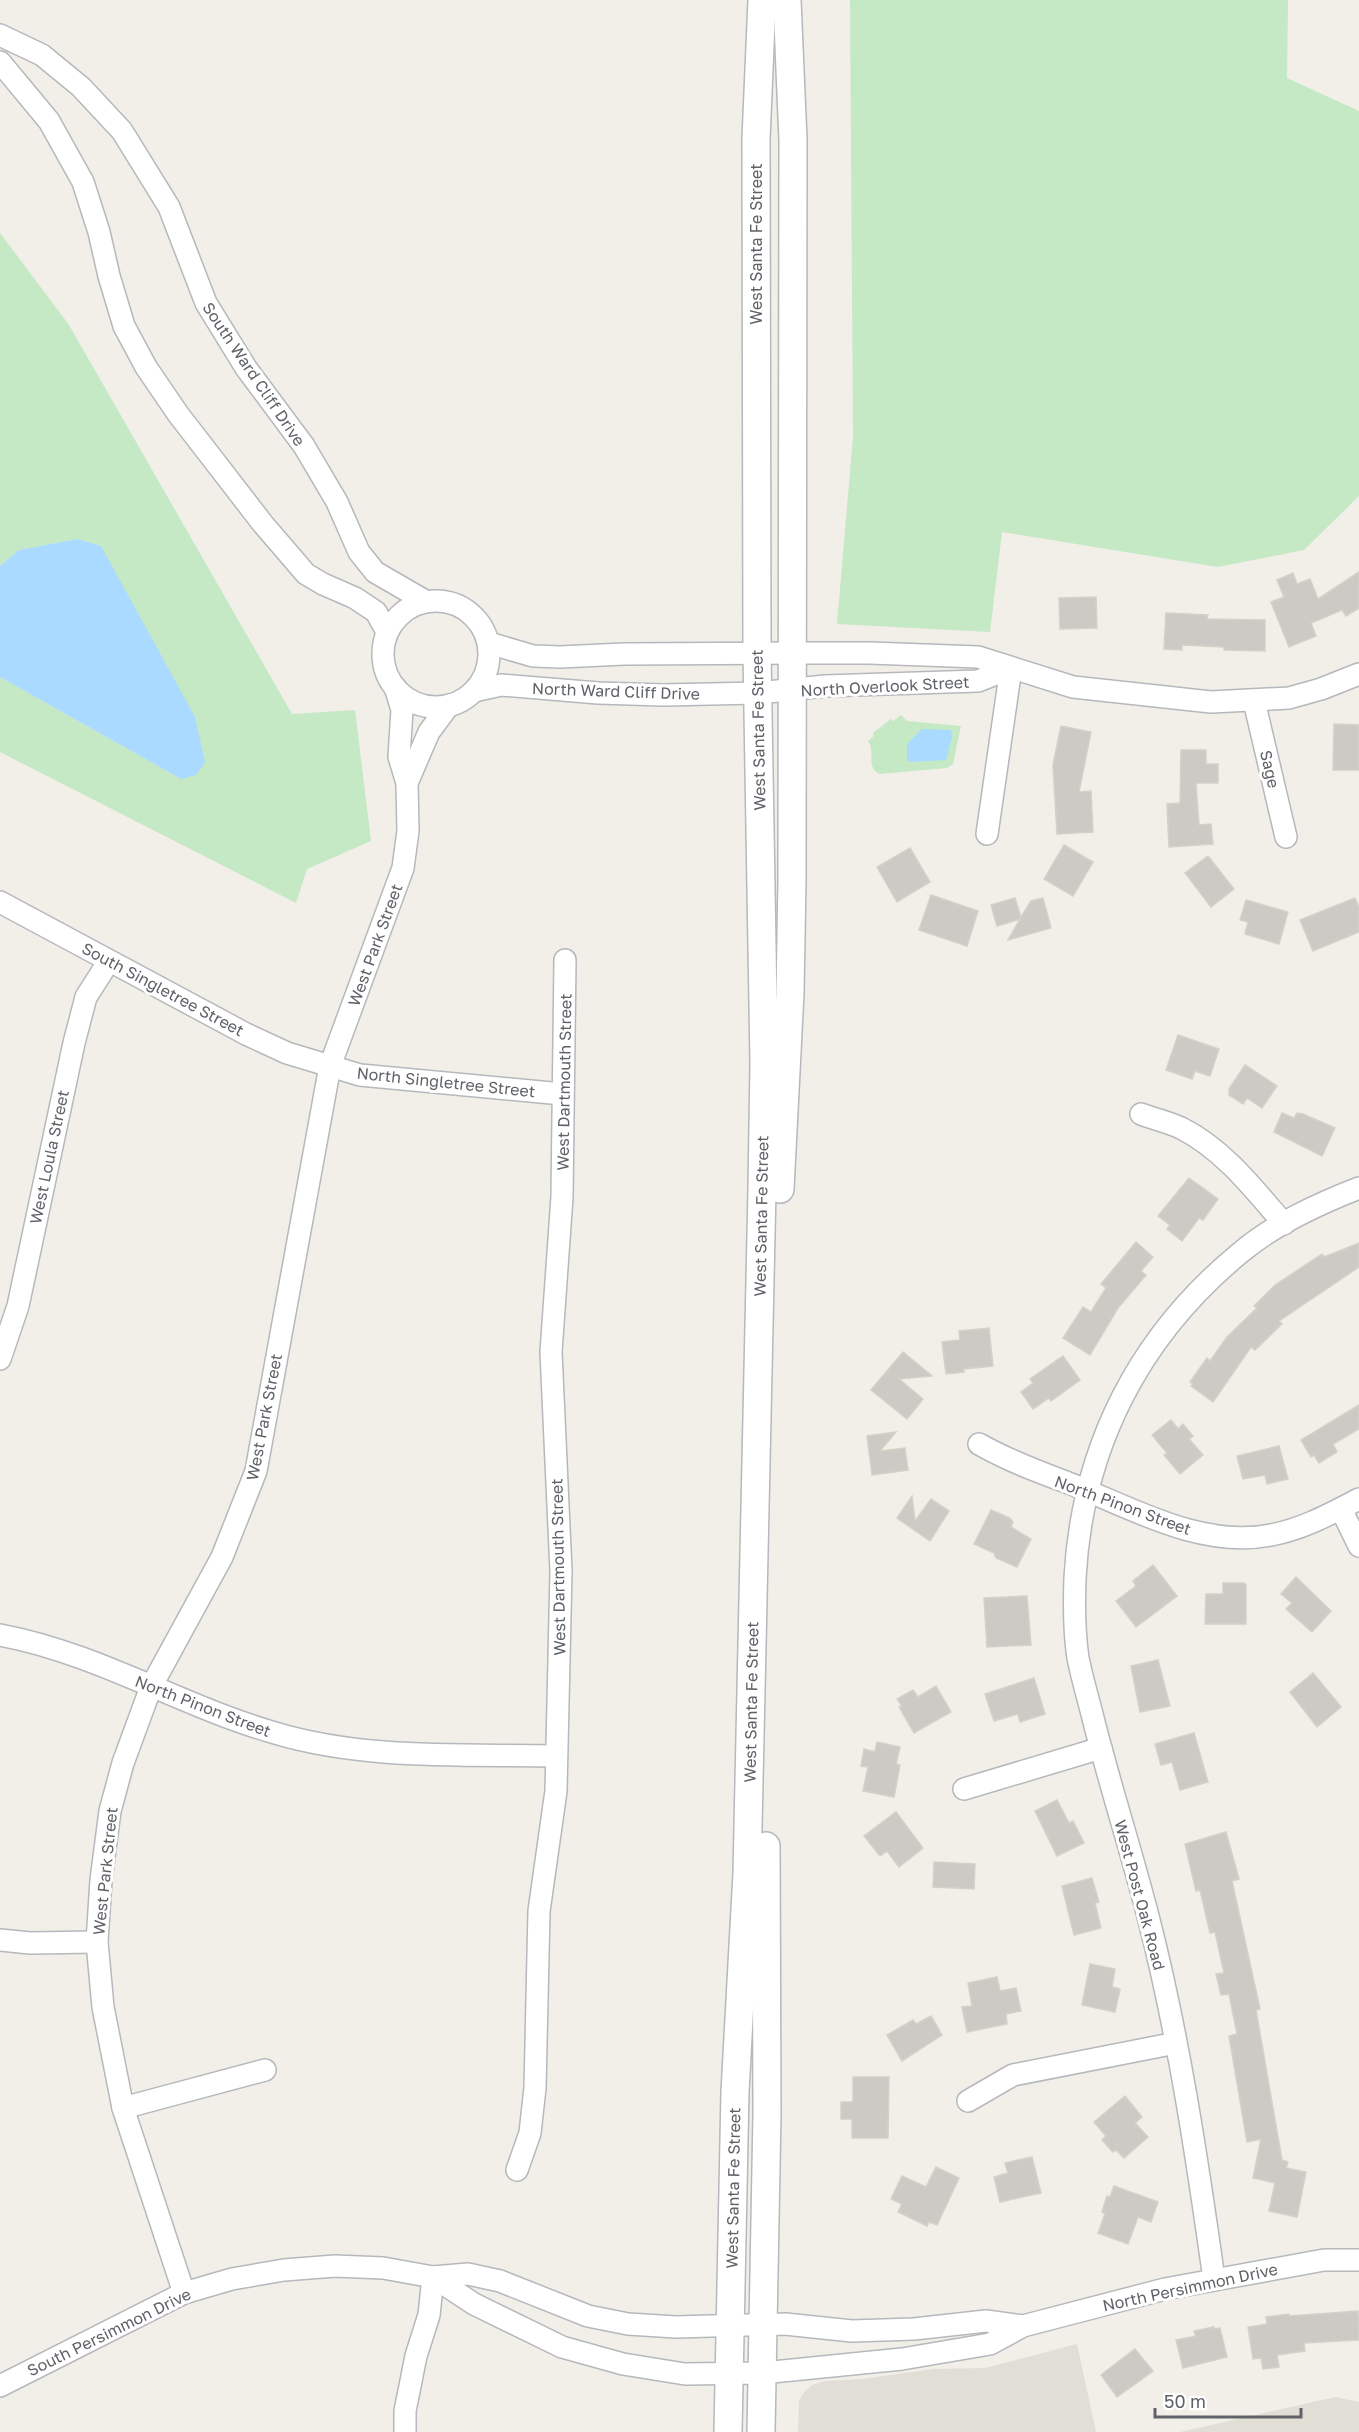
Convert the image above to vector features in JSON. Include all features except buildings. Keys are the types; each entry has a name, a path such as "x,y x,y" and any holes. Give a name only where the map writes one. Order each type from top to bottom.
{"street":[{"name":"West Santa Fe Street","path":"728,2432 735,2092 747,1873 764,1063 757,653 756,138 762,0"},
{"name":"West Santa Fe Street","path":"761,2432 767,2114 766,1873 780,1189 790,993 792,880 793,140 787,0"},
{"name":"South Ward Cliff Drive","path":"0,35 42,55 81,87 122,131 169,207 180,241 206,303 246,368 303,446 337,502 358,552 375,572 425,601 442,600 458,604 472,614 483,627 489,643"},
{"path":"0,62 49,121 83,182 124,326 146,367 178,414 263,524 306,574 323,585 355,598 376,612 387,632"},
{"path":"425,601 409,607 396,618 387,632 383,650 385,669 395,687 406,698 423,706 442,707 459,702 474,691 485,676 489,660 489,643"},
{"name":"North Ward Cliff Drive","path":"489,643 533,656 757,653"},
{"name":"North Overlook Street","path":"757,653 870,653 978,657 1073,687 1211,702 1289,698 1321,689 1359,674"},
{"name":"North Overlook Street","path":"758,693 825,686 978,681 1011,668"},
{"path":"987,834 1011,668"},
{"name":"North Ward Cliff Drive","path":"474,691 501,685 598,693 663,695 758,693"},
{"name":"West Park Street","path":"184,2293 123,2108 103,2007 97,1942 101,1880 110,1811 123,1763 151,1687 222,1557 256,1472 330,1066 403,868 408,831 407,783 399,758 402,710 395,687"},
{"name":"Sage","path":"1254,701 1286,837"},
{"name":"West Park Street","path":"407,783 429,732 448,705"},
{"name":"South Singletree Street","path":"0,902 246,1034 287,1053 330,1066"},
{"name":"West Dartmouth Street","path":"517,2170 530,2133 534,2100 539,1911 554,1818 561,1571 550,1352 562,1197 566,960"},
{"name":"West Loula Street","path":"0,1359 18,1306 74,1042 86,997 109,961"},
{"name":"North Singletree Street","path":"330,1066 360,1075 562,1094"},
{"path":"1141,1114 1181,1128 1208,1145 1242,1177 1284,1224"},
{"name":"West Post Oak Road","path":"1214,2279 1193,2128 1150,1921 1078,1658 1074,1605 1077,1539 1094,1464 1109,1425 1123,1395 1153,1347 1182,1308 1243,1250 1327,1201 1359,1188"},
{"name":"North Pinon Street","path":"979,1444 1005,1459 1087,1492 1207,1535 1235,1538 1269,1536 1302,1527 1350,1504 1359,1546"},
{"name":"North Pinon Street","path":"0,1635 81,1656 220,1715 276,1734 320,1743 403,1753 556,1756"},
{"path":"964,1789 1101,1748"},
{"path":"0,1940 30,1943 97,1942"},
{"path":"968,2101 1013,2075 1176,2043"},
{"path":"123,2108 265,2070"},
{"name":"North Persimmon Drive","path":"729,2372 762,2373 902,2359 990,2344 1023,2326 1166,2289 1324,2260 1359,2260"},
{"name":"South Persimmon Drive","path":"0,2386 184,2293 232,2279 273,2272 335,2266 383,2268 433,2277 468,2274 500,2281 588,2316 628,2324 676,2327 730,2325"},
{"path":"405,2432 405,2411 416,2356 429,2315 433,2277"},
{"name":"South Persimmon Drive","path":"433,2277 474,2304 562,2347 623,2364 685,2374 729,2372"},
{"name":"North Persimmon Drive","path":"730,2325 785,2324 852,2331 914,2329 986,2321 1023,2326"}],"shaded area":[{"path":"1077,2344 1096,2432 798,2432 799,2401 812,2385 825,2381 862,2379 933,2369 985,2368"},
{"path":"1335,2397 1359,2402 1359,2432 1180,2432"}],"green space":[{"path":"850,0 1288,0 1287,78 1359,111 1359,496 1304,550 1218,567 1002,532 990,632 837,624 853,437"},
{"path":"0,233 69,325 292,714 355,710 371,841 307,869 296,903 0,752 0,677 181,779 101,546 78,539 20,550 0,566"},
{"path":"901,715 907,721 961,726 953,764 947,768 880,774 876,771 873,768 868,741 874,736 873,733 891,719 893,721"}],"water":[{"path":"78,539 101,546 195,717 205,762 196,775 181,779 0,677 0,566 19,550"},
{"path":"922,729 951,730 952,737 946,760 910,762 907,760 907,744"}]}
